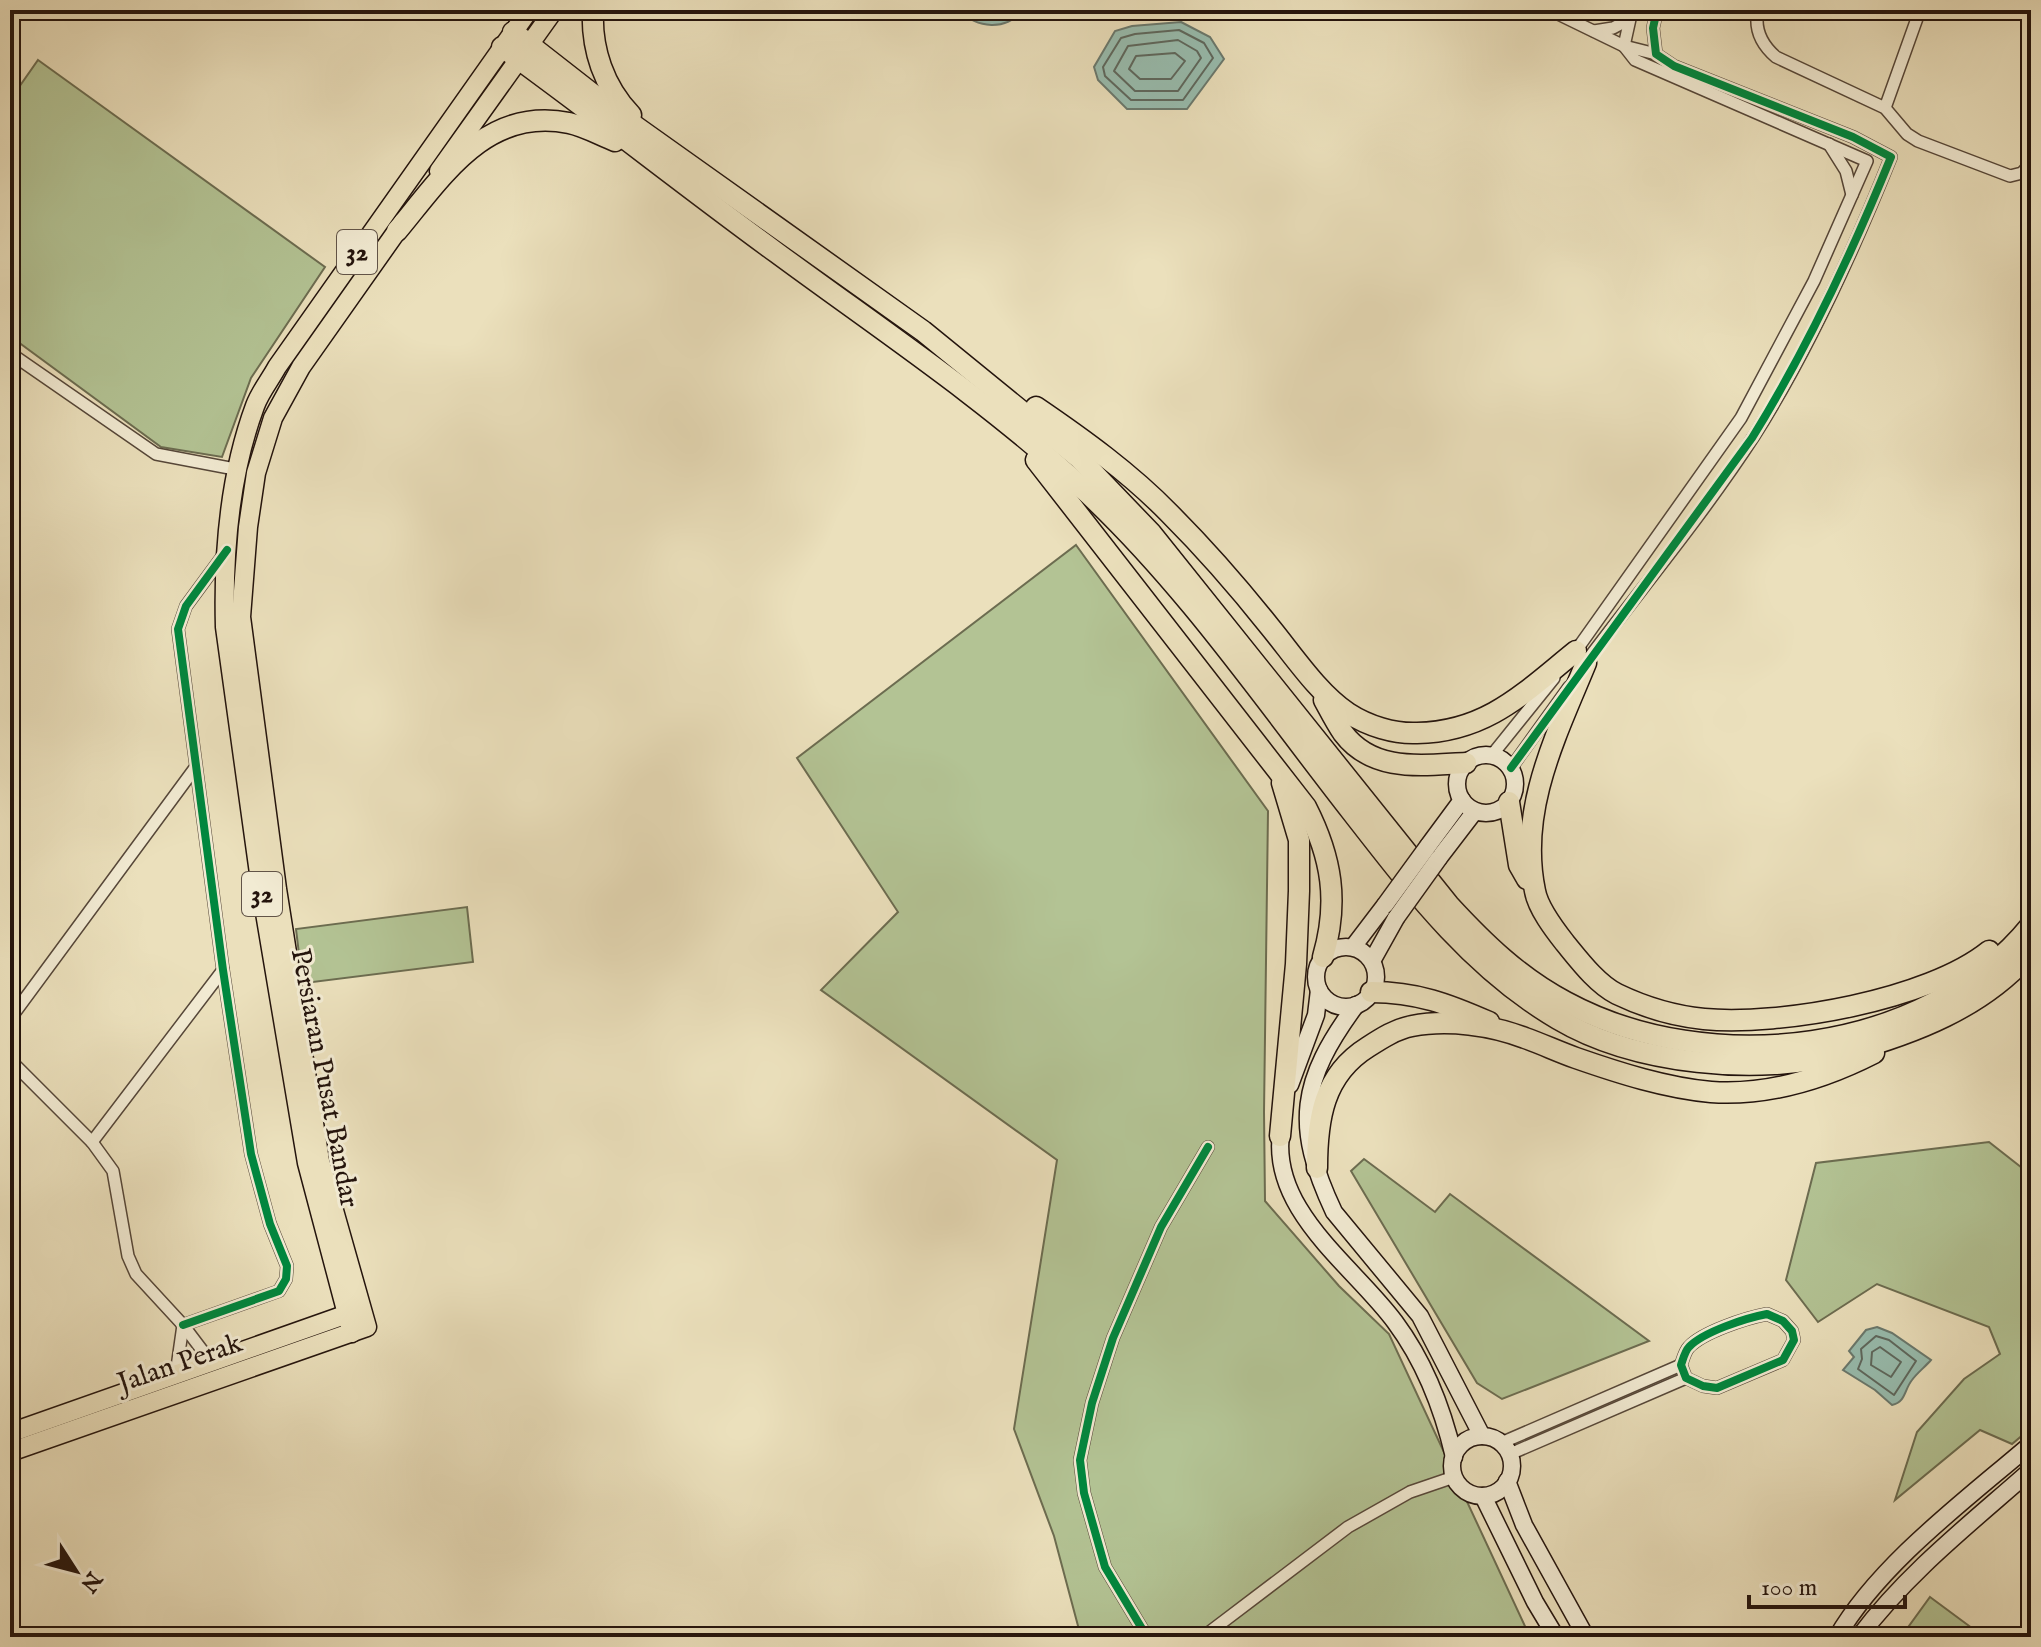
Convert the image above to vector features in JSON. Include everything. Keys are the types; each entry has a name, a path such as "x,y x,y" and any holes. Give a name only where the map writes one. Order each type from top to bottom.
{"highway":[{"path":"593,10 592,34 606,80 649,147"},
{"path":"516,45 1006,420 1083,489 1160,565 1395,869 1442,924 1511,986 1558,1019 1588,1034 1643,1051 1700,1063 1774,1065 1816,1061 1932,1025 2003,979 2031,952"},
{"path":"397,231 462,153 484,136 513,126 539,121 569,123 649,147 1058,421 1139,483 1173,516 1312,679 1348,713 1382,729 1415,733 1445,731 1475,723 1496,713 1581,657"},
{"path":"923,331 1079,458 1151,533 1449,905 1498,955 1567,1003 1634,1030 1681,1041 1764,1047 1808,1043 1860,1031 1951,993 1977,976 2029,928"},
{"path":"1006,420 1306,807 1319,832 1330,867 1331,929 1323,957"},
{"path":"1535,894 1531,823 1538,783 1581,657"},
{"path":"1312,679 1344,734 1367,755 1401,765 1466,763"},
{"path":"1279,770 1299,840 1296,964 1280,1136"},
{"path":"1509,802 1519,865 1556,931 1582,963 1613,992 1660,1011 1703,1019 1747,1020 1905,994 1978,960 2007,937 2029,928"},
{"path":"1364,999 1400,992 1427,997 1575,1058 1630,1076 1708,1092 1740,1093 1785,1088 1846,1068 1909,1034"},
{"path":"1317,1168 1317,1130 1325,1100 1337,1076 1358,1053 1385,1036 1410,1026 1439,1023 1522,1036"}],"main road":[{"name":"Persiaran Pusat Bandar","path":"357,1320 320,1161 277,889 241,617 248,527 256,473 284,394 397,231 516,45 529,10"},
{"name":"Persiaran Pusat Bandar","path":"357,1320 307,1163 262,895 225,627 224,583 236,469 256,403 277,367 516,45 554,10"},
{"path":"1483,755 1492,755 1511,768 1515,785 1509,802 1493,812 1468,806 1457,781 1466,763 1483,755"},
{"path":"1353,947 1391,912 1468,806"},
{"path":"1372,961 1391,912"},
{"path":"1353,947 1372,961 1376,977 1364,999 1329,1043 1306,1107 1308,1140 1334,1212 1420,1316 1482,1436 1505,1449 1512,1468 1507,1481 1493,1494 1483,1496 1466,1491 1454,1477 1454,1457 1445,1419 1419,1362 1397,1324 1294,1203 1285,1177 1280,1136 1291,1079 1316,1015 1319,990 1316,973 1323,957 1336,948 1353,947"},
{"path":"1319,990 1331,1003 1348,1007 1364,999"},
{"name":"Jalan Perak","path":"10,1433 211,1362 357,1320"},
{"name":"Jalan Perak","path":"10,1452 194,1389 357,1320"},
{"path":"170,1376 185,1381 194,1389"},
{"path":"1454,1457 1465,1442 1482,1436"},
{"path":"1837,1637 1899,1560 2031,1444"},
{"path":"1859,1637 1885,1603 1916,1571 2031,1470"},
{"path":"1507,1481 1524,1525 1586,1637"},
{"path":"1483,1496 1535,1602 1556,1637"}],"street":[{"path":"1492,755 1581,657 1722,482 1782,390 1832,289 1891,157 1674,66 1656,54 1624,46 1550,10"},
{"path":"1656,54 1653,28 1657,10"},
{"path":"1758,10 1759,34 1766,48 1776,57 1885,108 1907,134 1918,141 2010,176 2022,173 2031,163"},
{"path":"1885,108 1920,10"},
{"path":"1594,31 1613,28 1630,15"},
{"path":"1630,15 1624,46 1635,60 1647,68 1829,143 1886,170"},
{"path":"1829,143 1846,171 1852,195"},
{"path":"1511,768 1581,657 1741,418 1814,281 1872,147"},
{"path":"10,353 156,454 256,473"},
{"path":"183,1325 279,1291 286,1279 287,1266 270,1224 251,1154 178,629 186,606 227,550"},
{"path":"10,1019 195,768"},
{"path":"92,1142 223,970"},
{"path":"10,1060 92,1142 113,1171 128,1256 136,1274 183,1325 211,1362"},
{"path":"1147,1637 1105,1567 1084,1493 1080,1460 1092,1403 1113,1338 1161,1227 1208,1147"},
{"path":"1767,1314 1783,1321 1792,1331 1794,1340 1783,1360 1717,1388 1686,1378 1681,1365 1688,1347 1744,1320 1767,1314"},
{"path":"170,1376 183,1325"},
{"path":"1505,1449 1681,1365"},
{"path":"1505,1449 1686,1378"},
{"path":"1203,1637 1348,1527 1410,1492 1454,1477"}],"shaded area":[{"path":"38,60 325,267 251,378 222,457 161,447 10,336 10,100"},
{"path":"1076,545 1268,811 1265,1201 1339,1286 1389,1334 1530,1637 1081,1637 1054,1536 1014,1429 1057,1160 821,990 898,912 797,758"},
{"path":"467,907 473,962 305,983 302,979 296,929"},
{"path":"1989,1142 2031,1175 2031,1331 2021,1339 2031,1333 2031,1428 2012,1444 1980,1430 1895,1500 1917,1432 1964,1379 2000,1354 1989,1327 1877,1284 1818,1322 1786,1280 1816,1163"},
{"path":"1364,1159 1435,1212 1450,1194 1649,1341 1502,1399 1477,1383 1351,1171"},
{"path":"1930,1597 1984,1637 1901,1637"}],"water":[{"path":"960,10 1022,10 1009,22 991,25 974,21"},
{"path":"1181,22 1210,37 1224,59 1187,109 1127,109 1098,80 1094,67 1115,31 1132,26"},
{"path":"1877,1327 1892,1333 1931,1360 1912,1380 1902,1398 1892,1405 1843,1370 1854,1357 1849,1351 1866,1330"}],"cycle path":[{"path":"1511,768 1752,438 1828,300 1891,157 1853,137 1674,66 1656,54 1653,28 1657,10"},
{"path":"183,1325 279,1291 286,1279 287,1266 270,1224 251,1154 178,629 186,606 227,550"},
{"path":"1147,1637 1105,1567 1084,1493 1080,1460 1092,1403 1113,1338 1161,1227 1208,1147"},
{"path":"1767,1314 1783,1321 1792,1331 1794,1340 1783,1360 1717,1388 1686,1378 1681,1365 1686,1351 1696,1341 1725,1326 1767,1314"}]}
